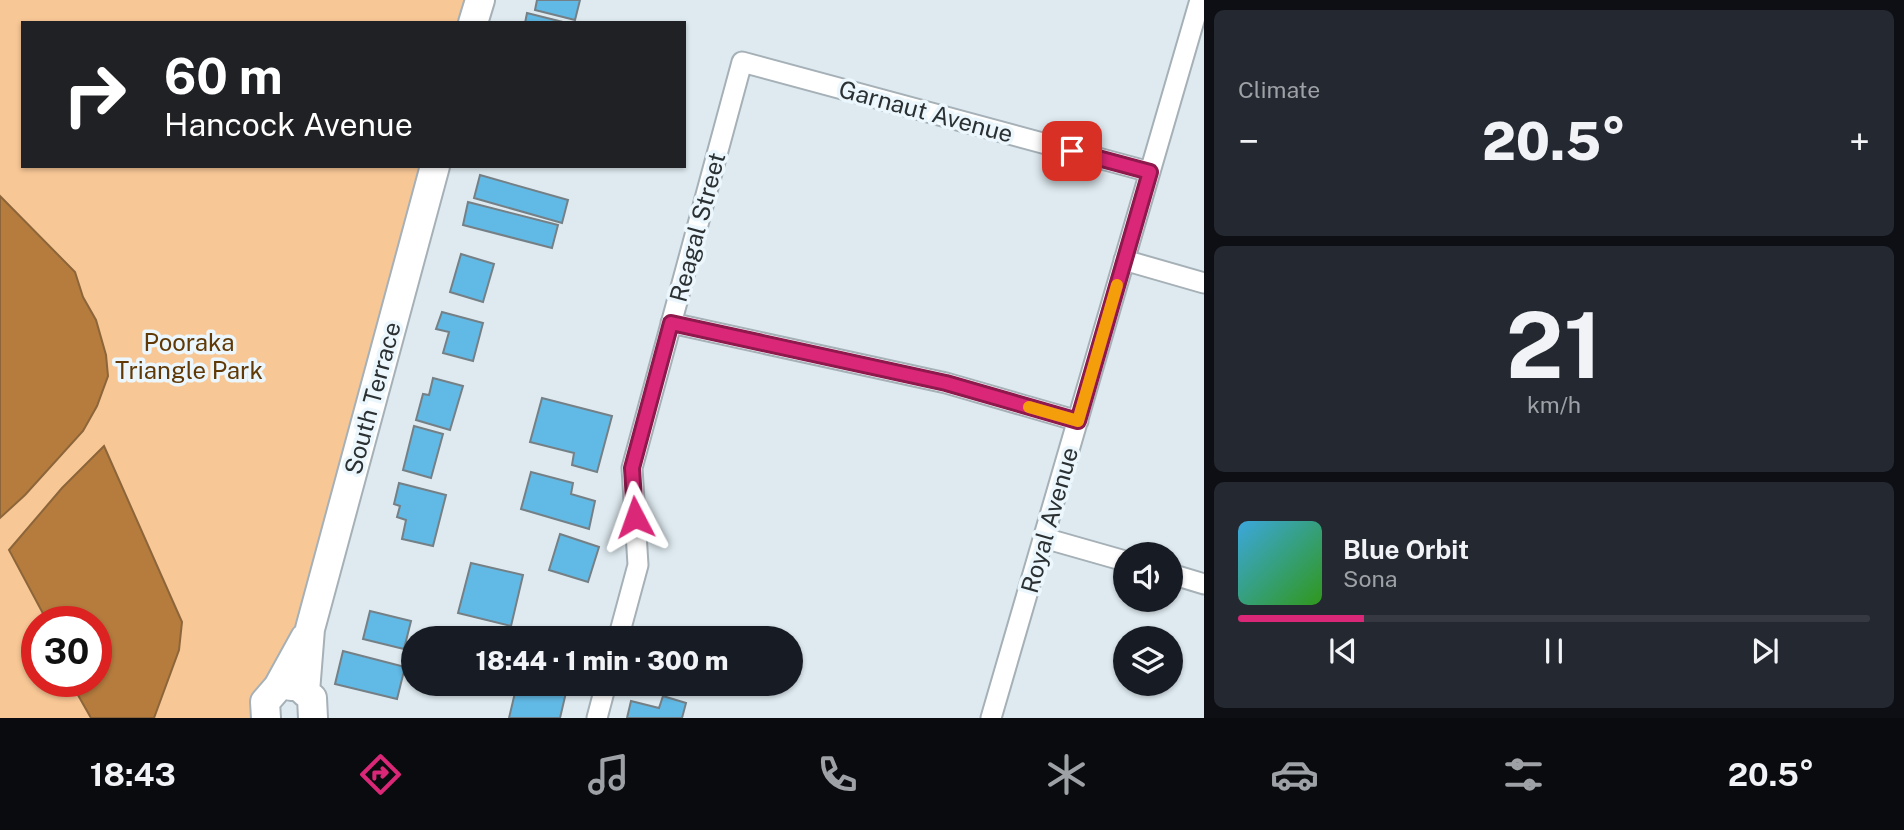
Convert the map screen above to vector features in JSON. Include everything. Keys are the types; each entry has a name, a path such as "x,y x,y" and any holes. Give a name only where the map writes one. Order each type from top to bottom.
{"street":[{"path":"474,21 480,0"},
{"name":"Royal Avenue","path":"991,718 1200,0"},
{"name":"Garnaut Avenue","path":"742,62 1150,172"},
{"name":"Reagal Street","path":"622,626 638,565 632,468 742,62"},
{"name":"South Terrace","path":"266,718 265,702 278,687 310,629 434,168"},
{"path":"1124,260 1204,283"},
{"path":"671,323 946,383 1078,421"},
{"path":"1044,538 1113,558"},
{"path":"1183,578 1204,584"},
{"name":"South Terrace","path":"310,629 315,708"},
{"path":"278,687 297,685 315,708"},
{"path":"597,718 603,696"}],"green space":[{"name":"Pooraka Triangle Park","path":"0,0 480,0 474,21 21,21 21,168 434,168 310,629 266,718 0,718"}],"shaded area":[{"path":"0,196 75,272 83,297 96,320 106,355 108,376 97,406 83,431 25,495 0,518"},
{"path":"104,446 182,622 179,650 154,718 91,718 79,697 112,697 112,606 39,606 9,550 62,488"}],"building":[{"path":"537,0 580,0 575,20 535,10"},
{"path":"527,13 559,21 525,21"},
{"path":"480,175 568,200 562,223 474,198"},
{"path":"468,202 558,225 552,248 463,225"},
{"path":"461,254 494,264 483,302 450,292"},
{"path":"442,312 483,323 473,361 443,353 449,332 436,329"},
{"path":"433,378 463,386 450,430 416,420 423,394 429,395"},
{"path":"542,398 612,416 597,472 572,465 574,453 530,442"},
{"path":"414,426 443,434 431,478 403,470"},
{"path":"531,472 573,483 571,494 595,501 589,529 521,509"},
{"path":"399,483 446,495 433,546 402,539 406,520 397,517 400,506 394,504"},
{"path":"560,534 599,547 588,582 549,570"},
{"path":"471,563 523,575 511,626 458,613"},
{"path":"370,611 411,621 410,626 401,626 401,648 363,639"},
{"path":"343,651 401,666 397,699 335,684"},
{"path":"514,696 565,696 560,718 509,718"},
{"path":"663,696 686,703 682,718 627,718 631,701 659,708"}],"slow traffic":[{"path":"1029,407 1078,421 1117,285"}],"route":[{"path":"635,517 632,468 671,323 946,383 1078,421 1150,172 1072,151"}]}
